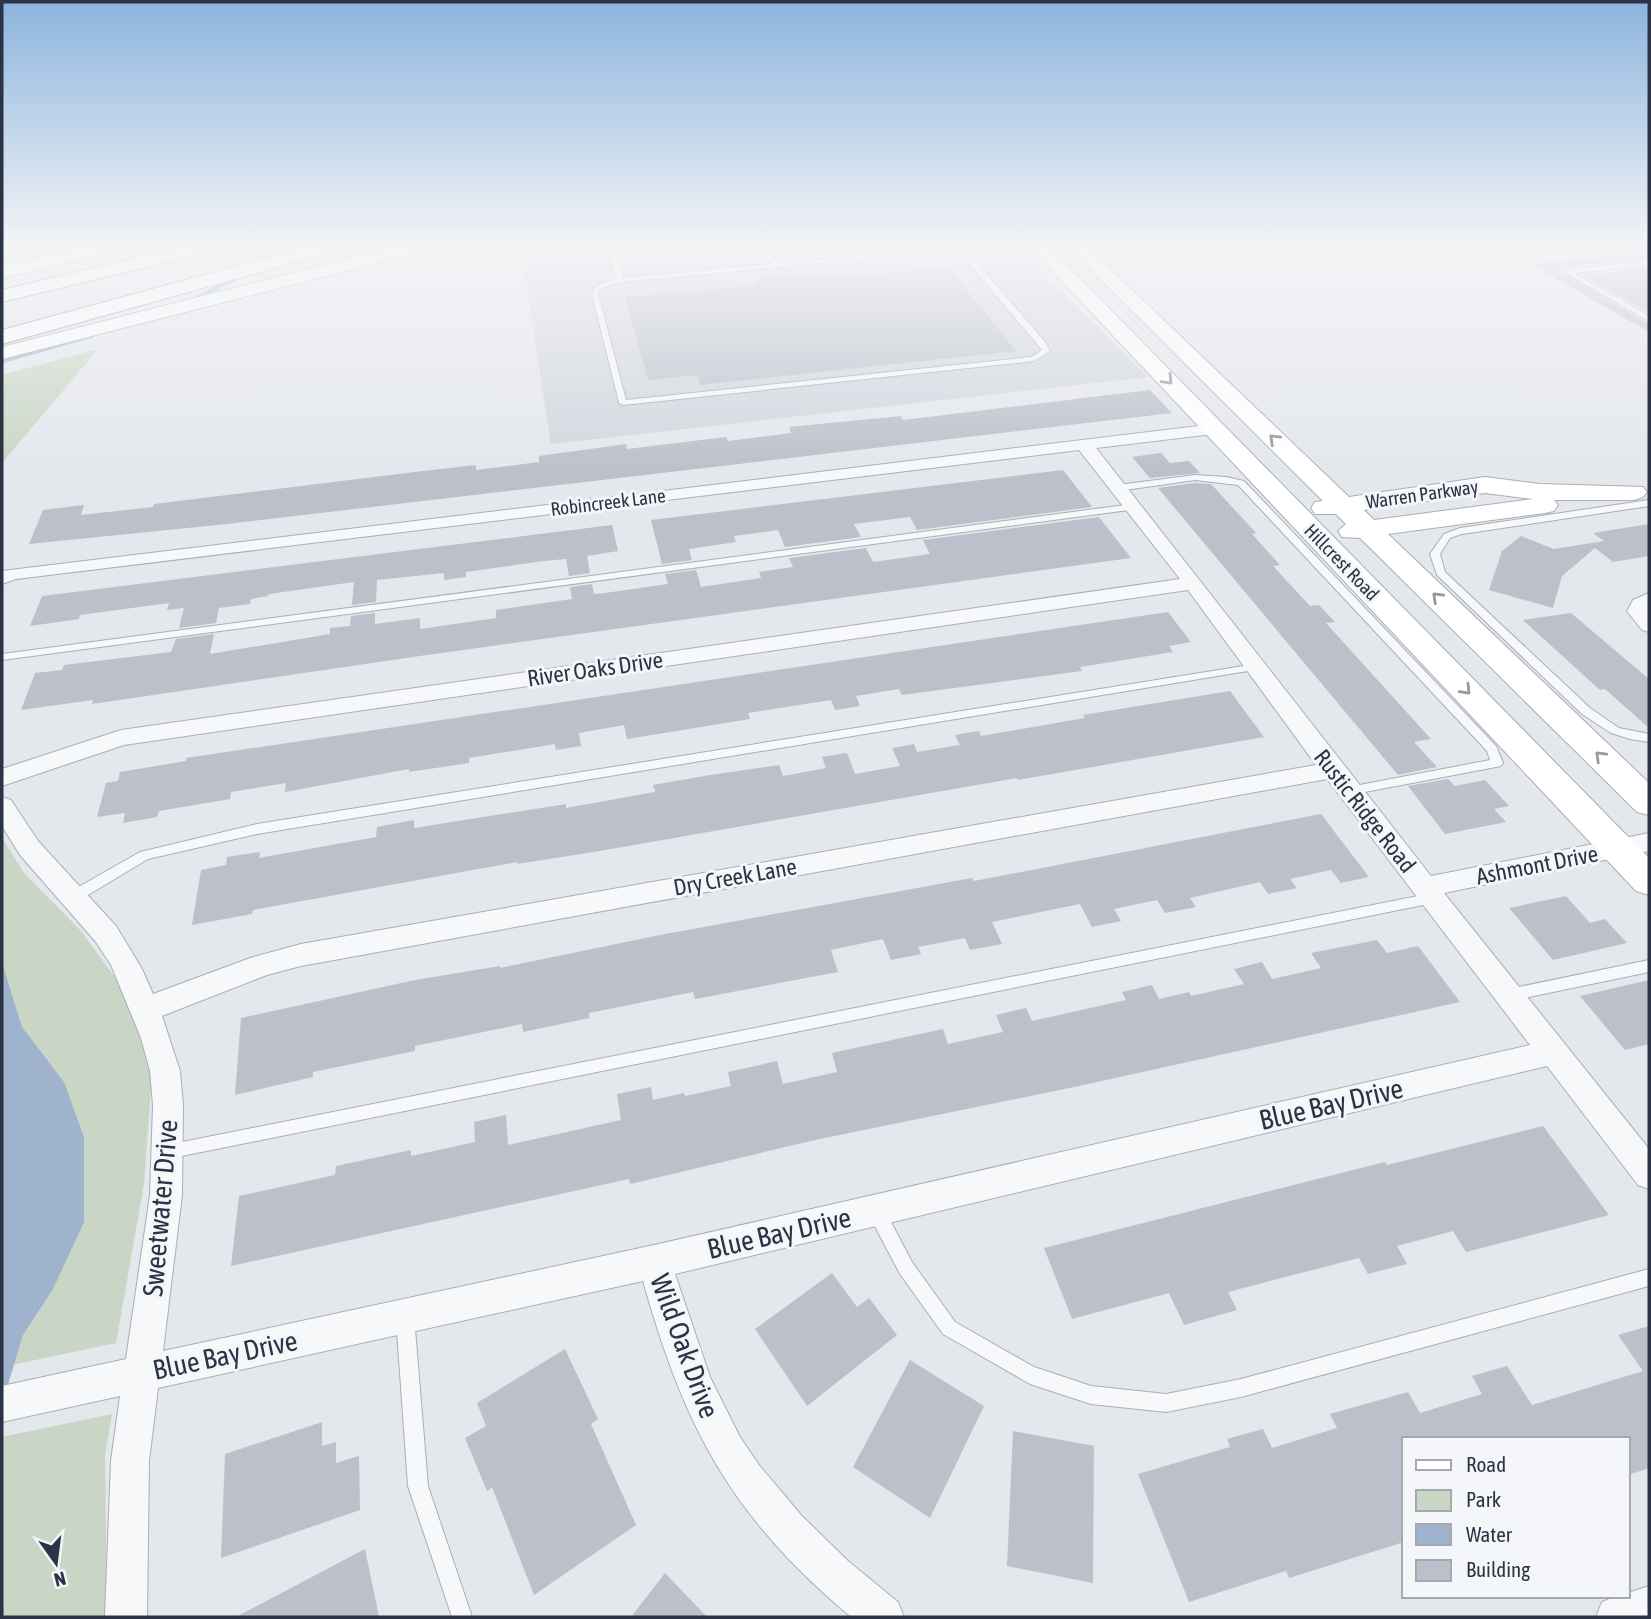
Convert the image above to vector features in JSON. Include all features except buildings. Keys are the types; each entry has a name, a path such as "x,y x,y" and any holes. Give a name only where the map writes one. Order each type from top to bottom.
{"highway":[{"path":"2,326 32,319"},
{"path":"2,337 69,319"}],"main road":[{"path":"2,354 136,319"},
{"name":"Hillcrest Road","path":"1108,319 1305,524 1634,845 1649,881"},
{"name":"Hillcrest Road","path":"1151,319 1649,803"},
{"name":"Warren Parkway","path":"1305,524 1342,505 1485,485 1540,492 1644,495"},
{"name":"Warren Parkway","path":"1305,524 1367,529 1644,495"}],"street":[{"name":"Robincreek Lane","path":"2,578 12,574 1215,429"},
{"name":"Rustic Ridge Road","path":"1084,445 1333,770 1649,1174"},
{"name":"River Oaks Drive","path":"2,778 121,738 1192,583"},
{"name":"Dry Creek Lane","path":"144,1010 263,965 301,955 1333,770"},
{"name":"Sweetwater Drive","path":"2,806 29,848 106,934 121,957 144,1010 165,1071 168,1105 166,1195 130,1461 125,1617"},
{"name":"Ashmont Drive","path":"1429,893 1634,845"},
{"name":"Blue Bay Drive","path":"2,1404 654,1262 1554,1052"},
{"name":"Wild Oak Drive","path":"654,1262 673,1327 694,1384 712,1424 741,1473 807,1550 883,1617"},
{"path":"1617,1617 1649,1607"}],"lane":[{"path":"601,319 623,403 1034,359 1046,351 1020,319"},
{"path":"1118,488 1199,476 1220,477 1241,483 1492,749 1497,764 1349,790"},
{"path":"1644,495 1460,531 1447,536 1435,554 1440,573 1586,710 1606,727 1626,736 1649,738"},
{"path":"2,657 1133,507"},
{"path":"73,897 144,855 257,829 1256,667"},
{"path":"167,1152 1429,893"},
{"path":"1508,995 1649,966"},
{"path":"876,1210 906,1268 949,1328 1030,1375 1091,1395 1166,1403 1241,1388 1649,1278"},
{"path":"405,1316 418,1486 462,1617"}],"shaded area":[{"path":"532,319 1089,319 1148,377 551,444"}],"green space":[{"path":"98,349 2,463 2,375"},
{"path":"2,838 24,873 80,930 120,984 153,1061 144,1184 116,1343 2,1367"},
{"path":"112,1414 105,1455 107,1617 2,1617 2,1437"}],"water":[{"path":"2,963 22,1027 64,1082 84,1137 84,1222 53,1289 23,1335 2,1404"}],"waterway":[{"path":"2,361 93,335"}]}
